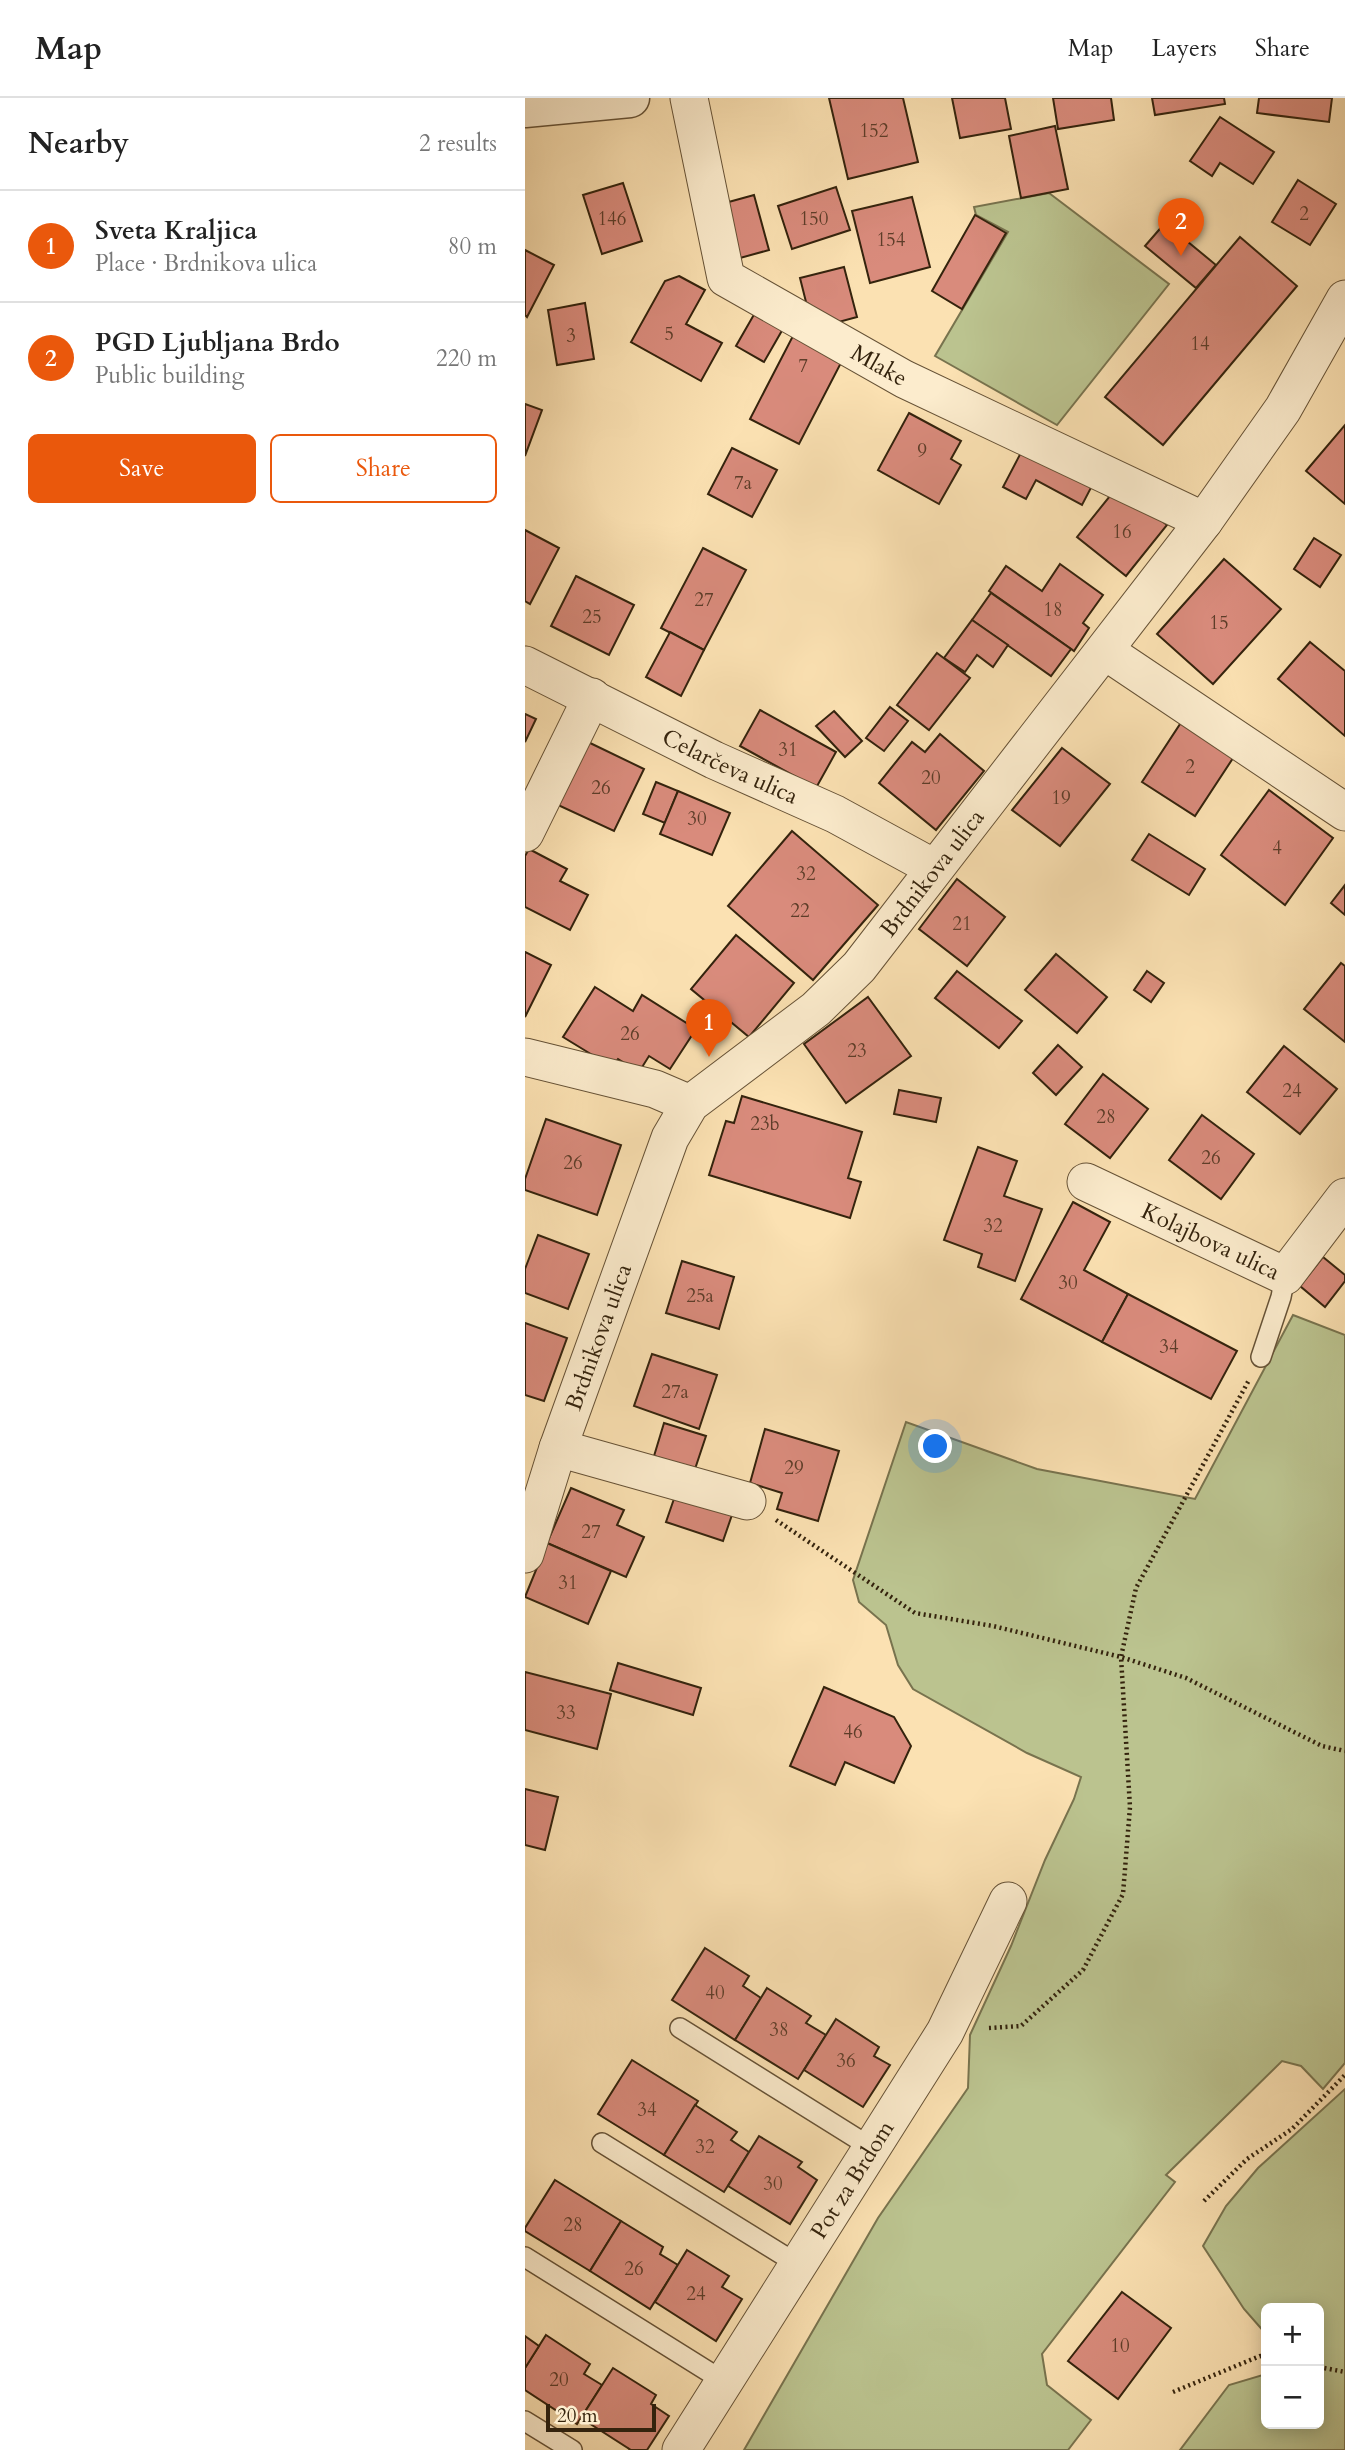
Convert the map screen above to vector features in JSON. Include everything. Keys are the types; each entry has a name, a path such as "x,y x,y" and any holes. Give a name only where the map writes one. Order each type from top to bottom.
{"street":[{"path":"525,108 630,98"},
{"name":"Mlake","path":"689,98 726,278 904,379 1204,521"},
{"name":"Brdnikova ulica","path":"525,1555 558,1448 670,1138 690,1104 817,1009 859,967 1204,521 1283,409 1345,299"},
{"path":"1105,651 1342,803"},
{"name":"Celarčeva ulica","path":"525,665 715,760 835,814 934,868"},
{"path":"525,833 592,697"},
{"path":"525,1057 656,1089 690,1104"},
{"name":"Kolajbova ulica","path":"1086,1182 1285,1276 1345,1197"},
{"path":"558,1448 747,1501"},
{"name":"Pot za Brdom","path":"681,2450 945,2032 1008,1901"}],"lane":[{"path":"1261,1357 1282,1297 1285,1276"},
{"path":"680,2028 872,2148"},
{"path":"601,2143 799,2265"},
{"path":"525,2257 726,2382"},
{"path":"525,2420 572,2450"}],"path":[{"path":"945,2032 1021,2026 1083,1970 1123,1894 1130,1807 1121,1657 1136,1588 1261,1357"},
{"path":"747,1501 915,1613 993,1626 1121,1657 1186,1678 1322,1746 1345,1751"},
{"path":"1204,2201 1247,2159 1291,2129 1345,2075"},
{"path":"1173,2392 1261,2356"},
{"path":"1324,2368 1345,2372"}],"green space":[{"path":"1049,193 1169,284 1057,425 935,356 1008,232 976,215 974,207"},
{"path":"1293,1315 1345,1335 1345,2063 1323,2089 1301,2066 1282,2061 1166,2175 1175,2182 1042,2354 1047,2385 1091,2420 1068,2450 744,2450 878,2218 968,2088 970,2035 1011,1946 1081,1777 1027,1753 913,1689 898,1665 886,1625 859,1602 853,1580 906,1422 1037,1469 1195,1499"},
{"path":"1345,2089 1345,2450 1180,2450 1229,2385 1261,2375 1261,2429 1324,2429 1324,2303 1261,2303 1261,2328 1244,2309 1203,2246 1226,2206 1258,2168"}],"building":[{"path":"829,98 903,98 918,162 848,179"},
{"path":"952,98 1005,98 1011,129 960,138"},
{"path":"1053,98 1111,98 1114,120 1058,129"},
{"path":"1152,98 1224,98 1225,104 1155,115"},
{"path":"1259,98 1332,98 1329,122 1257,113"},
{"path":"1220,117 1274,152 1253,184 1220,163 1212,176 1190,161"},
{"path":"1055,126 1068,189 1021,198 1009,136"},
{"path":"1298,180 1336,204 1310,245 1272,222"},
{"path":"623,183 642,241 602,254 583,195"},
{"path":"836,187 850,230 792,249 778,206"},
{"path":"754,195 769,250 740,258 725,203"},
{"path":"912,197 930,267 870,283 852,211"},
{"path":"975,215 1006,233 962,309 932,291"},
{"path":"1165,223 1216,265 1196,288 1145,246"},
{"path":"1240,237 1297,286 1163,445 1105,397"},
{"path":"525,250 554,265 527,317 525,315"},
{"path":"844,267 857,317 835,323 806,302 800,278"},
{"path":"679,276 705,290 686,324 722,343 701,381 631,342 665,281"},
{"path":"585,303 594,359 557,365 548,310"},
{"path":"756,311 784,327 764,362 736,346"},
{"path":"795,332 844,357 799,444 750,419"},
{"path":"525,404 542,410 525,456"},
{"path":"909,413 961,441 951,459 961,465 939,504 878,470"},
{"path":"1345,425 1345,504 1306,471"},
{"path":"1026,443 1095,480 1082,505 1036,480 1026,499 1003,487"},
{"path":"732,448 777,470 752,517 708,494"},
{"path":"1118,486 1167,525 1126,576 1077,537"},
{"path":"525,530 559,548 530,604 525,601"},
{"path":"1314,538 1341,555 1320,587 1294,569"},
{"path":"703,548 746,570 704,650 661,628"},
{"path":"1224,559 1281,609 1213,684 1157,634"},
{"path":"1060,564 1103,595 1083,623 1089,628 1074,651 989,591 1006,566 1042,591"},
{"path":"576,576 634,605 609,655 551,626"},
{"path":"991,593 1071,649 1051,676 972,620"},
{"path":"972,620 1008,645 993,667 977,655 965,672 944,658"},
{"path":"670,632 704,650 681,696 646,677"},
{"path":"1310,642 1345,671 1345,736 1278,679"},
{"path":"937,653 970,678 929,730 897,705"},
{"path":"890,707 908,721 884,751 866,738"},
{"path":"760,710 836,752 816,788 740,746"},
{"path":"834,711 862,741 845,757 816,726"},
{"path":"525,714 536,719 525,742"},
{"path":"1186,715 1239,749 1195,816 1142,782"},
{"path":"940,734 984,771 936,830 879,783 912,742 925,752"},
{"path":"588,742 644,769 614,831 558,805"},
{"path":"1062,748 1110,784 1060,846 1012,810"},
{"path":"656,782 678,791 665,823 643,814"},
{"path":"1269,790 1333,838 1285,905 1221,855"},
{"path":"678,791 730,813 712,855 660,834"},
{"path":"792,831 878,905 813,980 728,906"},
{"path":"1149,834 1205,869 1189,895 1132,860"},
{"path":"529,849 567,869 560,881 588,895 570,930 525,907 525,856"},
{"path":"957,879 1005,917 967,966 919,929"},
{"path":"1345,885 1345,915 1331,903"},
{"path":"736,935 794,983 749,1037 691,989"},
{"path":"525,952 551,965 525,1017"},
{"path":"1056,954 1107,997 1077,1033 1025,990"},
{"path":"1341,963 1345,966 1345,1042 1304,1009"},
{"path":"957,971 1022,1021 999,1048 935,998"},
{"path":"1147,971 1164,983 1151,1002 1134,990"},
{"path":"595,987 633,1011 642,995 696,1029 670,1069 649,1056 639,1072 618,1059 612,1067 563,1037"},
{"path":"868,997 911,1056 846,1103 804,1044"},
{"path":"1058,1045 1082,1067 1056,1095 1033,1073"},
{"path":"1284,1046 1337,1089 1300,1134 1247,1092"},
{"path":"1103,1074 1148,1109 1110,1158 1065,1124"},
{"path":"899,1090 941,1098 936,1122 894,1114"},
{"path":"742,1096 862,1132 848,1178 861,1182 850,1218 709,1175 726,1121 734,1123"},
{"path":"1202,1115 1254,1154 1221,1199 1169,1160"},
{"path":"546,1119 621,1145 597,1215 525,1190 525,1179"},
{"path":"978,1147 1017,1161 1004,1196 1042,1209 1015,1281 978,1267 982,1254 944,1240"},
{"path":"1073,1202 1110,1222 1084,1270 1128,1294 1102,1342 1021,1299"},
{"path":"538,1235 589,1254 568,1309 525,1293 525,1269"},
{"path":"1323,1257 1345,1275 1345,1281 1325,1307 1300,1286"},
{"path":"682,1261 734,1277 719,1329 666,1313"},
{"path":"1128,1294 1237,1351 1211,1399 1102,1342"},
{"path":"525,1323 567,1338 544,1401 525,1395"},
{"path":"652,1354 717,1375 699,1429 634,1406"},
{"path":"664,1423 706,1436 695,1469 654,1456"},
{"path":"765,1429 839,1451 818,1521 777,1509 782,1493 750,1483"},
{"path":"571,1488 624,1510 617,1525 644,1537 626,1577 547,1543"},
{"path":"676,1493 733,1512 723,1541 666,1522"},
{"path":"547,1543 611,1571 588,1624 525,1597"},
{"path":"618,1663 701,1688 693,1715 610,1690"},
{"path":"525,1672 611,1694 597,1749 525,1730"},
{"path":"824,1687 894,1717 911,1746 894,1783 845,1762 835,1785 790,1766"},
{"path":"525,1789 558,1797 545,1850 525,1845"},
{"path":"705,1948 749,1976 743,1986 761,1998 735,2040 672,2000"},
{"path":"767,1988 811,2016 806,2023 826,2035 798,2079 735,2040"},
{"path":"836,2019 879,2047 874,2056 890,2065 863,2107 804,2070"},
{"path":"632,2060 698,2101 664,2155 598,2114"},
{"path":"695,2105 737,2132 731,2140 749,2152 724,2192 664,2155"},
{"path":"759,2136 802,2162 798,2167 817,2180 790,2224 728,2186"},
{"path":"555,2180 621,2221 590,2271 525,2231"},
{"path":"621,2221 663,2247 660,2254 678,2265 650,2309 590,2271"},
{"path":"687,2250 729,2276 722,2287 742,2299 716,2341 655,2302"},
{"path":"1122,2292 1171,2328 1118,2399 1068,2361"},
{"path":"546,2335 590,2364 584,2374 602,2385 577,2424 525,2390 525,2368"},
{"path":"525,2336 539,2346 525,2368"},
{"path":"613,2368 656,2395 651,2404 669,2416 647,2450 631,2450 581,2418"}],"place":[{"name":"PGD Ljubljana Brdo","path":"1181,256"},
{"name":"Sveta Kraljica","path":"709,1057"}]}
